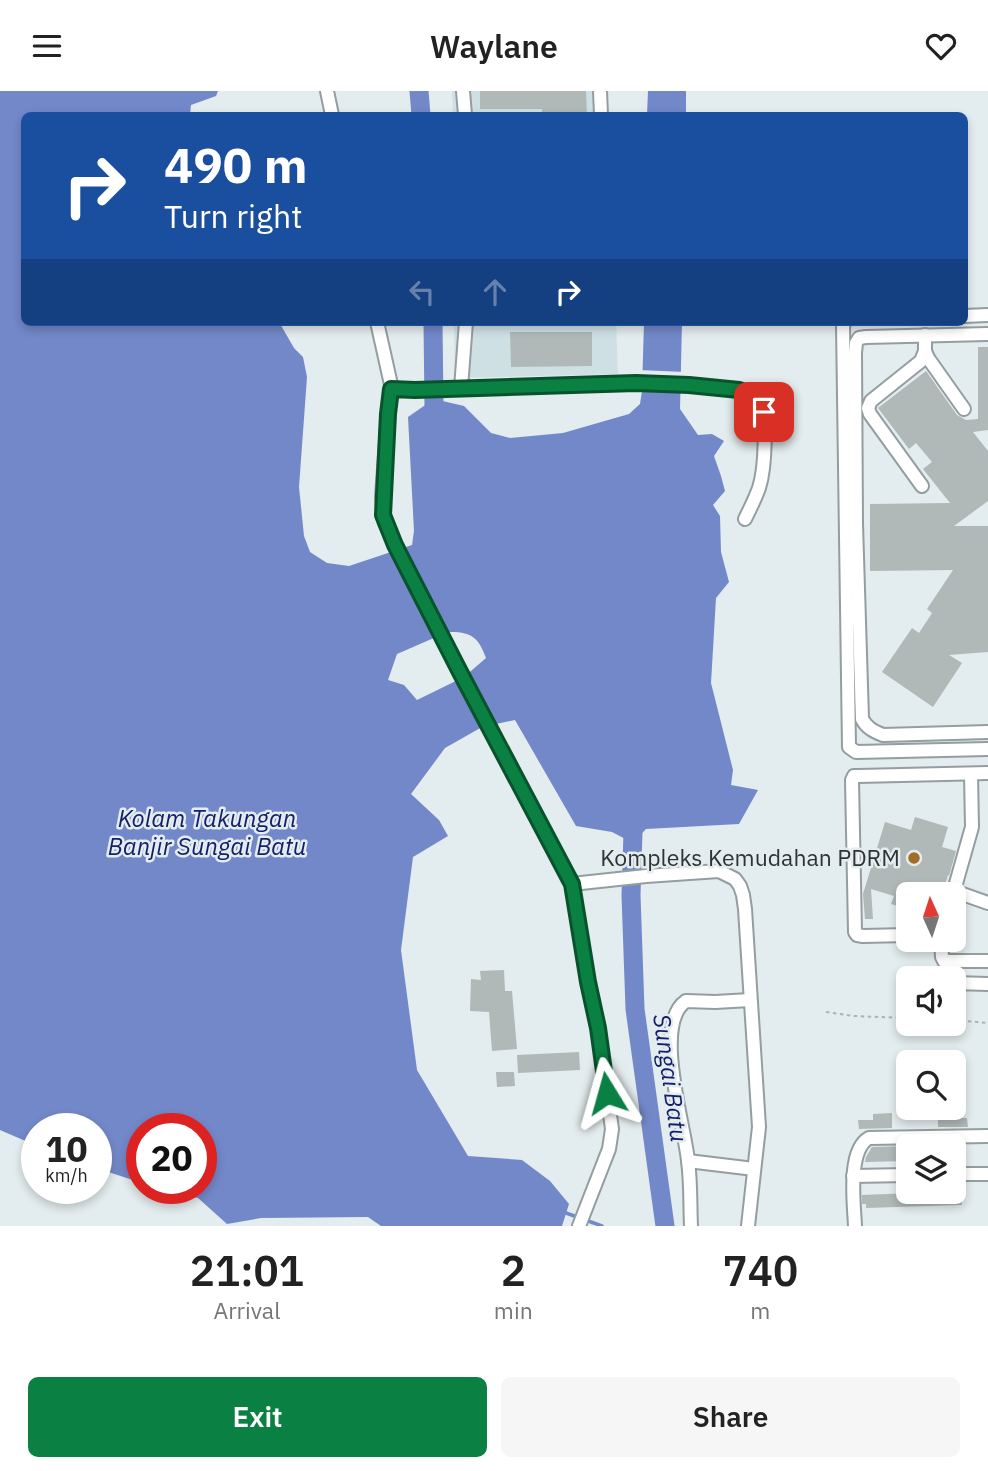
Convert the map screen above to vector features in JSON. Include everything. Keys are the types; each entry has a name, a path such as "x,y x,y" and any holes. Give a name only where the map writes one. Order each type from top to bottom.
{"street":[{"path":"327,91 331,112"},
{"path":"463,91 465,112"},
{"path":"600,91 601,112"},
{"path":"968,316 988,315"},
{"path":"378,326 391,389 382,507 385,523 572,884 611,1114 609,1149 579,1226"},
{"path":"455,388 465,326"},
{"path":"843,326 849,747 856,752 988,749"},
{"path":"988,334 866,337 859,338 856,343 856,524 862,719 872,731 883,735 988,732"},
{"path":"922,486 868,408 871,401 921,361 925,351 925,335"},
{"path":"925,351 964,409"},
{"path":"391,389 636,383 739,390 762,399 764,412 764,462 760,487 746,519"},
{"path":"896,935 863,936 855,932 852,780 855,776 988,773"},
{"path":"956,882 972,827 971,774"},
{"path":"572,884 719,871 735,879 743,895 759,1127 748,1226"},
{"path":"966,897 988,903"},
{"path":"941,952 944,961 988,961"},
{"path":"966,983 988,984"},
{"path":"691,1226 688,1161 670,1034 677,1011 686,1001 750,1000"},
{"path":"855,1226 853,1176 863,1142 869,1138 988,1136"},
{"path":"688,1161 754,1169"},
{"path":"966,1174 988,1174"},
{"path":"853,1176 896,1175"}],"path":[{"path":"826,1011 854,1016 896,1018"},
{"path":"966,1021 988,1023"}],"shaded area":[{"path":"452,91 607,91 608,112 453,112"},
{"path":"454,326 616,326 618,374 455,378"}],"water":[{"name":"Kolam Takungan Banjir Sungai Batu","path":"0,91 218,91 216,96 191,105 190,112 21,112 21,326 281,326 294,348 303,357 307,377 299,487 304,536 310,552 327,563 349,566 412,545 414,531 408,417 434,399 464,406 491,433 510,438 563,433 629,414 640,404 644,326 682,326 680,409 698,435 712,434 724,441 714,456 725,491 713,505 720,516 721,552 729,582 716,598 711,683 733,770 731,785 758,790 739,824 646,829 633,843 612,832 576,826 515,720 482,727 445,748 411,794 439,820 448,836 413,857 401,950 417,1070 468,1156 522,1160 550,1181 569,1204 562,1226 381,1226 368,1217 261,1218 227,1224 205,1204 217,1204 217,1113 126,1113 126,1178 112,1173 112,1113 21,1113 21,1139 0,1130","holes":["451,632 470,635 481,646 486,658 464,677 417,700 404,685 388,680 397,654 443,634"]},
{"path":"648,91 686,91 686,112 647,112"}],"pier":[{"path":"639,370 685,372 684,390 639,388"}],"building":[{"path":"480,91 586,91 587,112 480,109"},
{"path":"510,332 592,332 592,366 511,367"},
{"path":"978,347 988,347 988,430 973,432 988,451 988,501 954,526 988,526 988,652 949,655 962,663 933,707 882,672 912,628 919,633 932,613 927,609 953,570 870,571 870,504 950,503 923,469 932,462 916,443 909,449 878,408 926,371 957,415 966,420 978,419"},
{"name":"Kompleks Kemudahan PDRM","path":"915,817 948,827 942,847 956,851 949,876 946,882 896,882 896,905 891,904 894,896 871,889 873,919 865,919 863,894 885,822 911,830"},
{"path":"504,970 505,991 512,991 517,1049 492,1051 489,1012 470,1011 471,979 481,980 480,971"},
{"path":"579,1052 580,1070 518,1073 517,1055"},
{"path":"496,1072 514,1072 515,1086 497,1087"},
{"path":"892,1113 892,1128 859,1129 858,1120 873,1120 873,1114"},
{"path":"967,1118 968,1127 938,1127 938,1120"},
{"path":"896,1146 896,1161 865,1162 872,1147"},
{"path":"896,1194 896,1204 962,1205 866,1208 866,1204 862,1204 862,1195"}],"waterway":[{"name":"Sungai Batu","path":"419,91 421,112"},
{"name":"Sungai Batu","path":"433,326 434,408"},
{"name":"Sungai Batu","path":"622,823 633,832 631,895 635,1009 665,1226"},
{"path":"566,1213 602,1226"}],"place":[{"name":"Kompleks Kemudahan PDRM","path":"914,858"}],"route":[{"path":"607,1093 572,884 385,523 382,496 391,389 636,383 689,385 739,390 753,395 762,399 764,412"}]}
